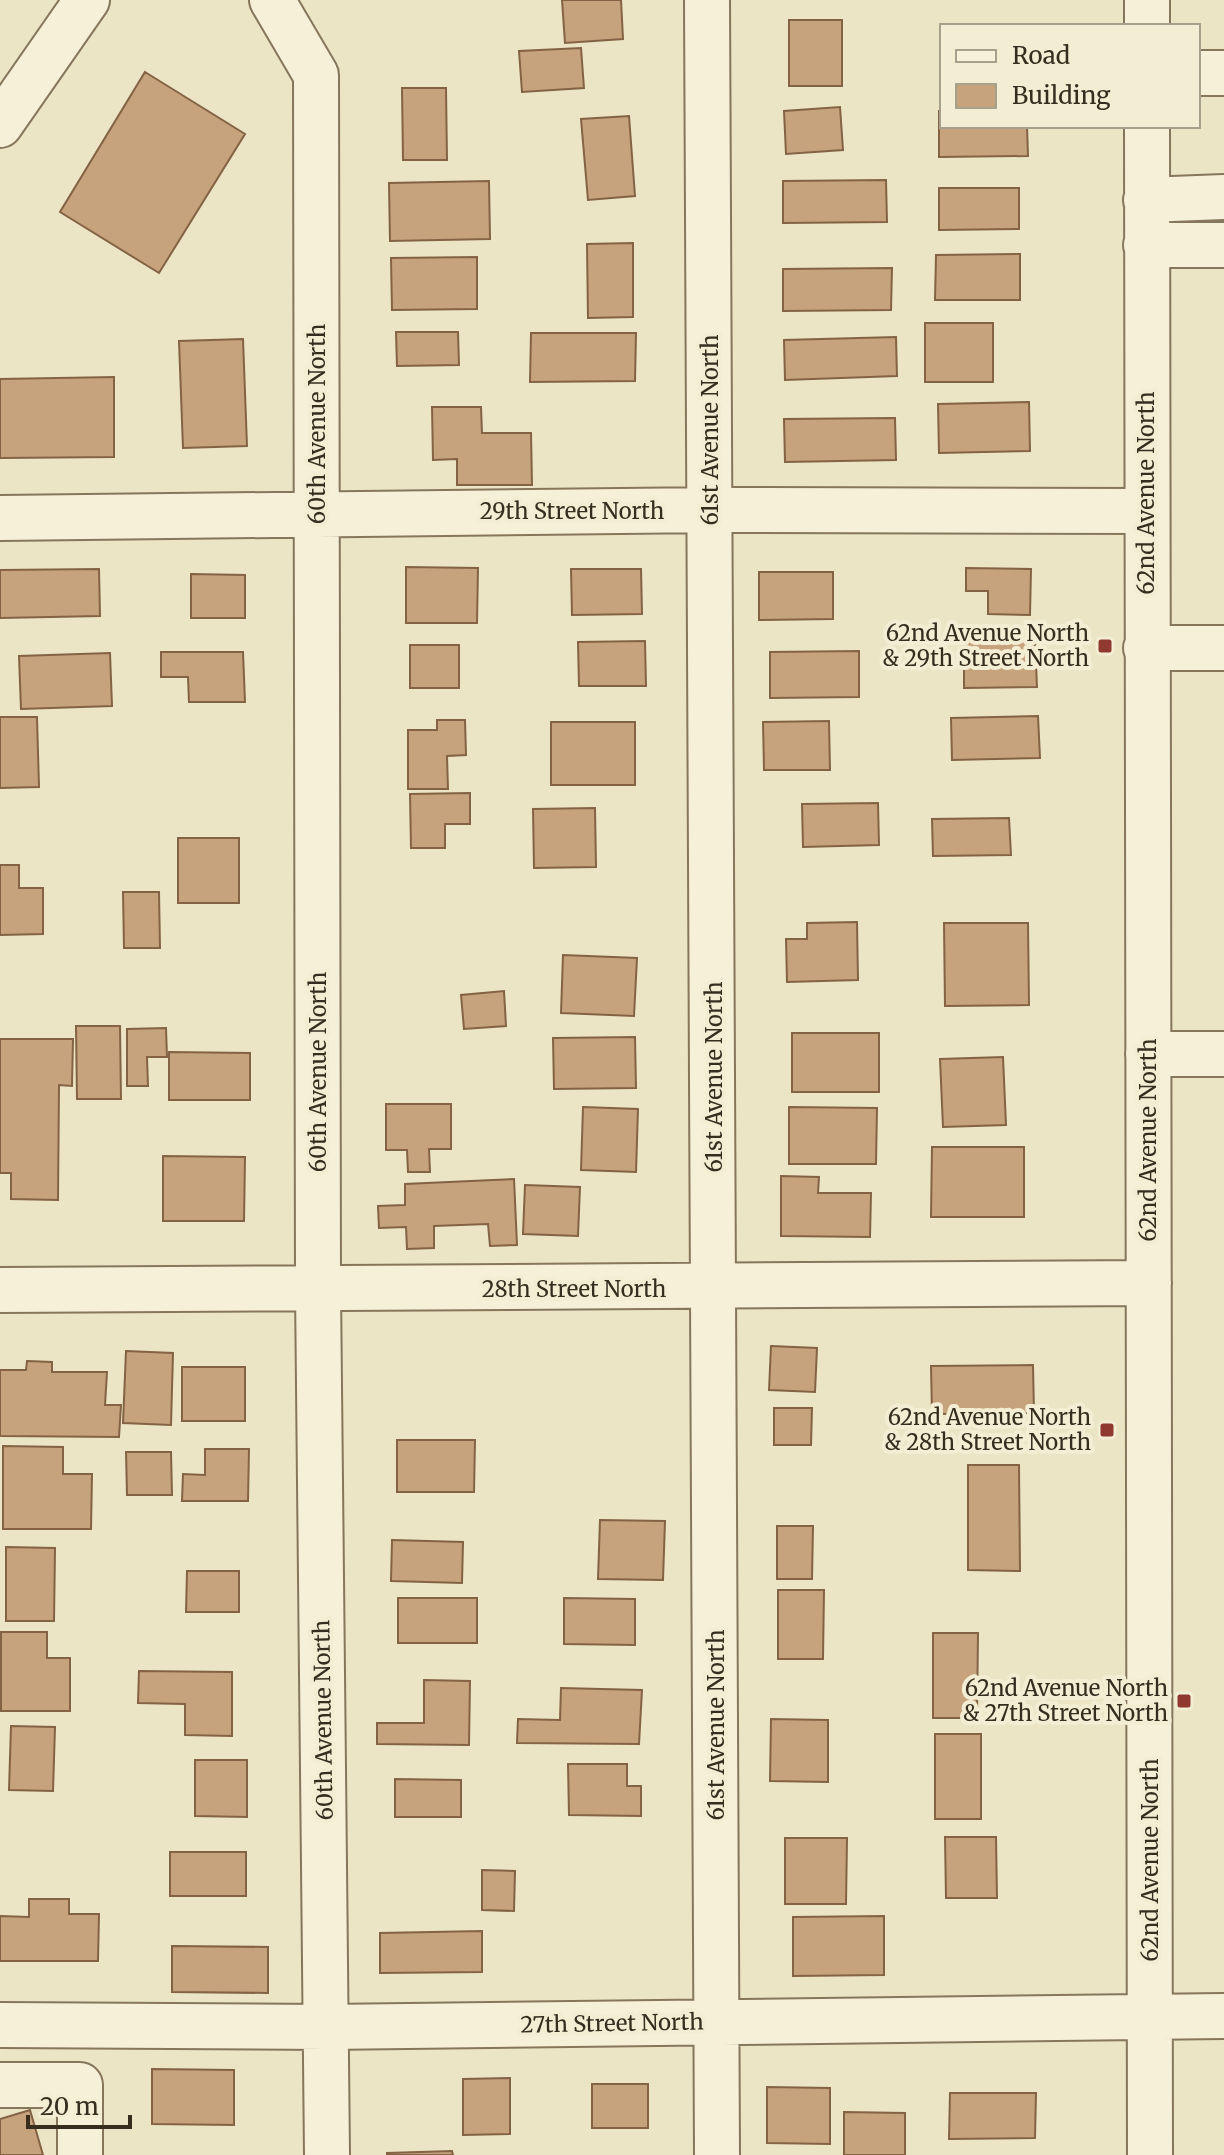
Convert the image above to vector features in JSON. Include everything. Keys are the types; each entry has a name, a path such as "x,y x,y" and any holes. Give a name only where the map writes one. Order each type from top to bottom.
{"street":[{"path":"0,125 87,0"},
{"name":"60th Avenue North","path":"272,0 316,75 318,1289 327,2155"},
{"name":"61st Avenue North","path":"707,0 717,2155"},
{"path":"1147,0 1147,24"},
{"path":"1200,73 1224,73"},
{"name":"62nd Avenue North","path":"1147,128 1145,511 1150,2155"},
{"path":"1146,200 1224,197"},
{"path":"1146,245 1224,245"},
{"name":"29th Street North","path":"0,518 711,510 1145,511"},
{"path":"1146,648 1224,648"},
{"path":"1148,1054 1224,1054"},
{"name":"28th Street North","path":"0,1290 1149,1283"},
{"name":"27th Street North","path":"0,2025 326,2027 1224,2016"},
{"path":"0,2085 80,2085 80,2155"}],"building":[{"path":"562,0 621,0 623,39 565,43"},
{"path":"789,20 842,20 842,86 789,86"},
{"path":"581,48 584,88 522,92 519,51"},
{"path":"145,72 245,134 159,273 60,212"},
{"path":"402,88 446,88 447,160 403,160"},
{"path":"840,107 843,150 786,154 784,111"},
{"path":"939,111 940,128 1027,128 1028,156 939,157"},
{"path":"629,116 635,196 588,200 581,119"},
{"path":"886,180 887,222 783,223 783,181"},
{"path":"489,181 490,239 390,241 389,183"},
{"path":"939,188 1019,188 1019,229 939,230"},
{"path":"633,243 633,317 588,318 587,244"},
{"path":"1020,254 1020,300 935,300 936,255"},
{"path":"477,257 477,309 392,310 391,258"},
{"path":"892,268 891,310 783,311 783,269"},
{"path":"925,323 993,323 993,382 925,382"},
{"path":"396,332 458,332 459,365 397,366"},
{"path":"531,333 636,333 635,381 530,382"},
{"path":"896,337 897,376 785,380 784,340"},
{"path":"243,339 247,446 183,448 179,341"},
{"path":"114,377 114,457 0,458 0,379"},
{"path":"1029,402 1030,451 939,453 938,404"},
{"path":"432,407 481,407 482,433 531,433 532,485 457,485 457,459 433,460"},
{"path":"895,418 896,460 785,462 784,419"},
{"path":"406,567 478,568 477,623 406,623"},
{"path":"966,568 1031,569 1030,615 988,614 988,591 966,591"},
{"path":"99,569 100,616 0,618 0,570"},
{"path":"571,569 641,569 642,614 572,615"},
{"path":"759,572 833,572 833,619 759,620"},
{"path":"191,574 245,575 245,618 191,618"},
{"path":"1035,639 1037,687 964,688 964,640"},
{"path":"645,641 646,686 579,686 578,642"},
{"path":"410,645 459,645 459,688 410,688"},
{"path":"859,651 859,697 770,698 770,652"},
{"path":"161,652 243,652 245,702 189,702 188,677 161,677"},
{"path":"110,653 112,706 21,709 19,656"},
{"path":"1038,716 1040,758 952,760 951,718"},
{"path":"0,717 37,717 39,787 0,788"},
{"path":"437,720 465,720 466,755 447,756 448,789 408,789 408,730 437,730"},
{"path":"829,721 830,770 764,770 763,722"},
{"path":"551,722 635,722 635,785 551,785"},
{"path":"470,793 470,824 445,824 445,848 411,848 410,794"},
{"path":"878,803 879,845 803,847 802,804"},
{"path":"595,808 596,867 534,868 533,809"},
{"path":"1009,818 1011,855 933,856 932,819"},
{"path":"178,838 239,838 239,903 178,903"},
{"path":"0,865 19,865 19,888 43,888 43,934 0,935"},
{"path":"123,892 159,892 160,948 124,948"},
{"path":"857,922 858,980 787,982 786,939 807,939 807,923"},
{"path":"944,923 1028,923 1029,1005 945,1006"},
{"path":"563,955 637,958 634,1016 561,1013"},
{"path":"504,991 506,1026 464,1029 461,995"},
{"path":"76,1026 120,1026 121,1099 77,1099"},
{"path":"166,1028 167,1057 147,1057 148,1086 127,1086 127,1029"},
{"path":"792,1033 879,1033 879,1092 792,1092"},
{"path":"635,1037 636,1088 554,1089 553,1038"},
{"path":"0,1039 73,1039 72,1086 59,1085 58,1200 11,1199 11,1173 0,1173"},
{"path":"169,1052 250,1053 250,1100 169,1100"},
{"path":"1003,1057 1006,1125 943,1127 940,1059"},
{"path":"386,1104 451,1104 451,1149 429,1149 430,1172 408,1172 407,1150 386,1150"},
{"path":"583,1107 638,1109 636,1172 581,1170"},
{"path":"789,1107 877,1108 876,1164 789,1164"},
{"path":"932,1147 1024,1147 1024,1217 931,1217"},
{"path":"163,1156 245,1157 244,1221 163,1221"},
{"path":"781,1176 819,1177 818,1193 871,1193 870,1237 781,1236"},
{"path":"514,1179 517,1245 490,1246 488,1224 434,1226 434,1248 407,1249 406,1227 379,1228 378,1206 405,1205 405,1184"},
{"path":"525,1185 580,1187 578,1236 523,1234"},
{"path":"771,1346 817,1348 815,1392 769,1390"},
{"path":"126,1351 173,1353 171,1425 123,1423"},
{"path":"27,1361 52,1362 52,1372 107,1372 105,1405 121,1405 119,1437 0,1436 0,1370 26,1370"},
{"path":"1033,1365 1034,1413 932,1414 931,1366"},
{"path":"182,1367 245,1367 245,1421 182,1421"},
{"path":"774,1408 812,1408 811,1445 774,1445"},
{"path":"397,1440 475,1440 474,1492 397,1492"},
{"path":"3,1446 63,1447 63,1474 92,1474 91,1529 3,1529"},
{"path":"205,1449 249,1449 248,1501 182,1501 183,1474 205,1475"},
{"path":"126,1452 171,1452 172,1495 127,1495"},
{"path":"968,1465 1019,1465 1020,1571 968,1570"},
{"path":"600,1520 665,1521 663,1580 598,1579"},
{"path":"777,1526 813,1526 812,1579 777,1579"},
{"path":"392,1540 463,1542 462,1583 391,1581"},
{"path":"6,1547 55,1548 54,1621 6,1621"},
{"path":"187,1571 239,1571 239,1612 186,1612"},
{"path":"778,1590 824,1590 823,1659 778,1659"},
{"path":"398,1598 477,1598 477,1643 398,1643"},
{"path":"564,1598 635,1599 635,1645 564,1644"},
{"path":"1,1632 47,1632 47,1658 70,1658 70,1711 1,1711"},
{"path":"933,1633 978,1633 977,1718 933,1718"},
{"path":"139,1671 232,1672 232,1736 185,1735 185,1704 138,1703"},
{"path":"424,1680 470,1681 469,1745 377,1744 377,1723 424,1723"},
{"path":"561,1688 642,1690 639,1744 517,1743 518,1719 560,1720"},
{"path":"771,1719 828,1720 828,1782 770,1781"},
{"path":"11,1726 55,1727 53,1791 9,1790"},
{"path":"935,1734 981,1734 981,1819 935,1819"},
{"path":"195,1760 247,1760 247,1817 195,1816"},
{"path":"568,1764 627,1764 627,1786 641,1786 641,1816 569,1815"},
{"path":"395,1779 461,1780 461,1817 395,1817"},
{"path":"945,1837 996,1837 997,1898 946,1898"},
{"path":"785,1838 847,1838 846,1904 785,1904"},
{"path":"170,1852 246,1852 246,1896 170,1896"},
{"path":"482,1870 515,1871 514,1911 482,1910"},
{"path":"29,1899 69,1899 69,1914 99,1914 98,1961 0,1961 0,1916 29,1917"},
{"path":"884,1916 884,1975 793,1976 793,1917"},
{"path":"482,1931 482,1972 380,1973 380,1933"},
{"path":"172,1946 268,1947 268,1993 172,1992"},
{"path":"152,2069 234,2070 234,2125 152,2124"},
{"path":"510,2078 510,2134 463,2135 463,2079"},
{"path":"592,2084 648,2084 648,2128 592,2128"},
{"path":"767,2087 830,2088 830,2144 767,2143"},
{"path":"950,2093 1036,2093 1035,2138 949,2139"},
{"path":"30,2110 43,2155 0,2155 0,2119"},
{"path":"844,2112 905,2113 905,2155 844,2155"},
{"path":"452,2151 453,2155 387,2155 387,2153"}],"place":[{"name":"62nd Avenue North & 29th Street North","path":"1105,646"},
{"name":"62nd Avenue North & 28th Street North","path":"1107,1430"},
{"name":"62nd Avenue North & 27th Street North","path":"1184,1701"}]}
